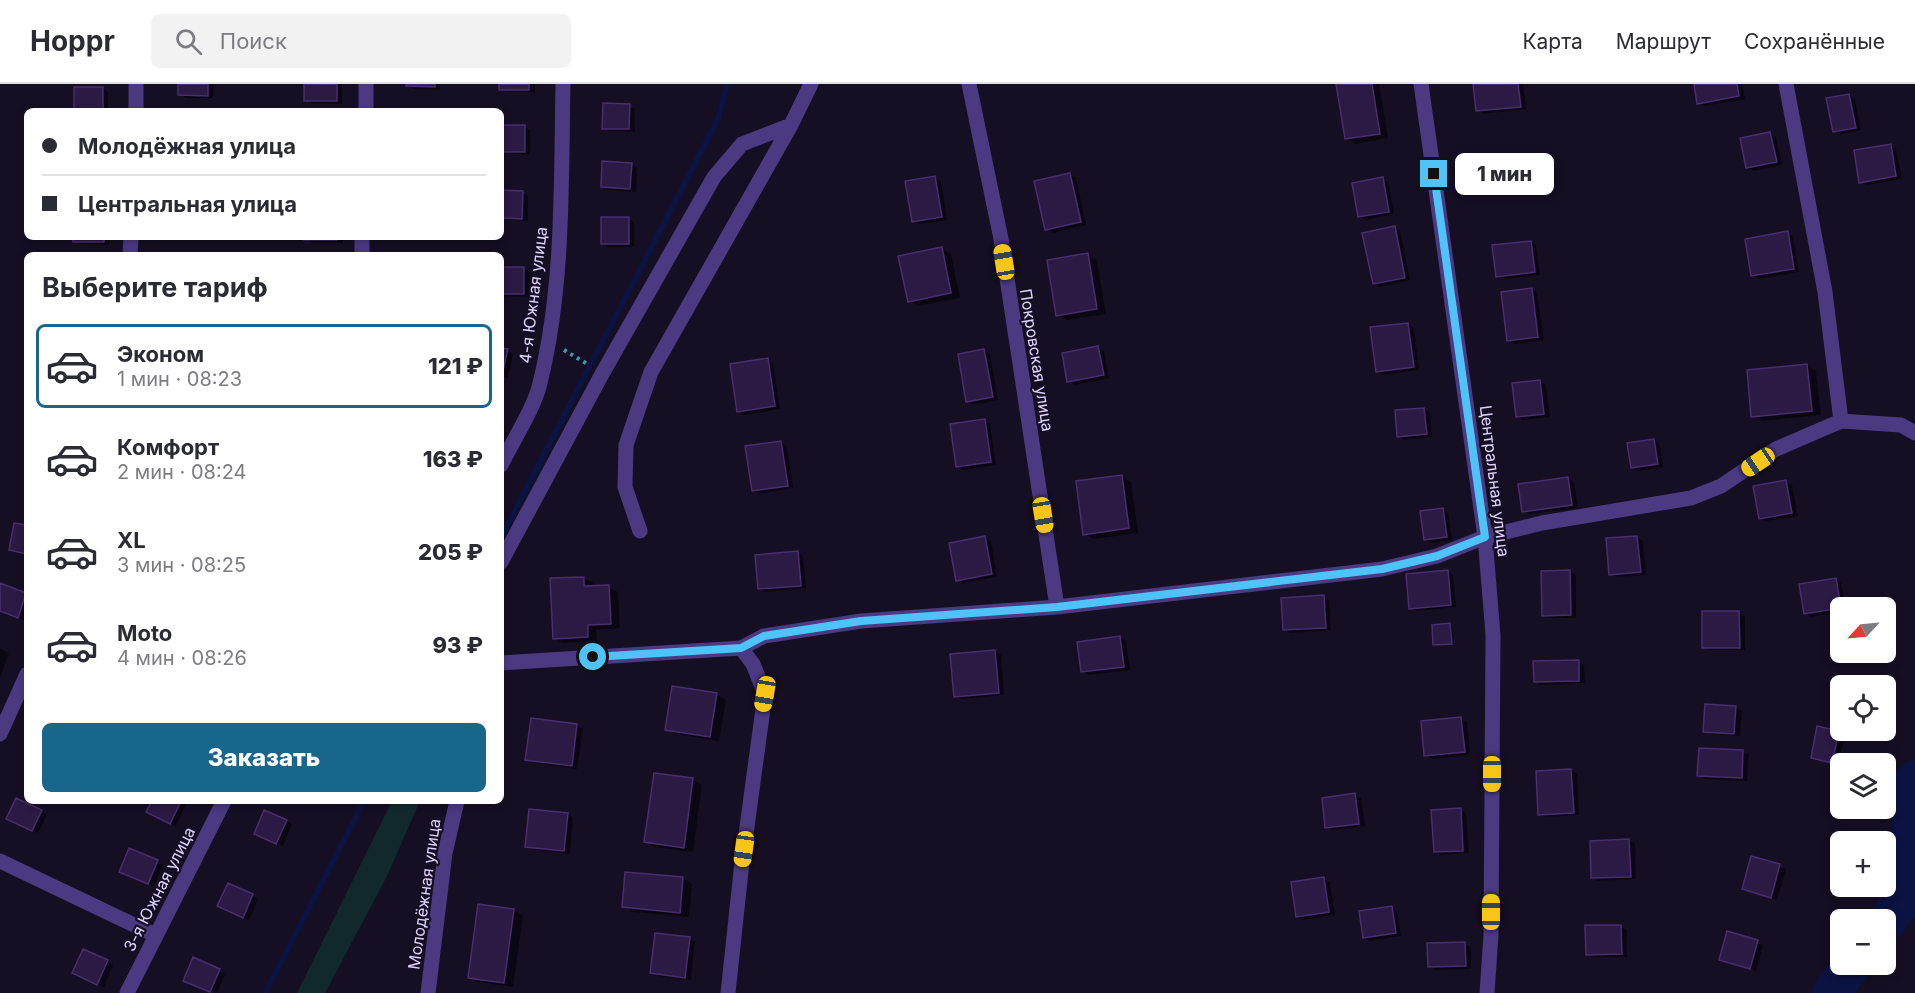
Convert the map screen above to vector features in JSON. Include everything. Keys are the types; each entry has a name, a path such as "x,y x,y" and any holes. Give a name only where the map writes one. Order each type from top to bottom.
{"street":[{"path":"136,84 136,108"},
{"path":"366,84 366,108"},
{"name":"4-я Южная улица","path":"504,459 540,386 548,340 559,249 563,84"},
{"path":"640,531 626,487 626,445 651,372 791,125 811,84"},
{"name":"Покровская улица","path":"969,84 1001,239 1057,607"},
{"name":"Центральная улица","path":"1421,84 1485,537 1492,635 1491,935 1487,993"},
{"path":"1786,84 1825,292 1841,421"},
{"path":"504,556 602,374 714,177 742,144 791,125"},
{"path":"504,663 662,651 741,648 764,636 861,621 1057,607 1382,569 1437,556 1485,537 1542,524 1691,498 1721,486 1776,449 1841,421 1900,425 1915,432"},
{"path":"728,993 741,871 765,694 753,664 741,648"},
{"path":"0,734 24,681"},
{"name":"3-я Южная улица","path":"127,993 222,804"},
{"name":"Молодёжная улица","path":"428,993 445,853 456,804"},
{"path":"0,861 155,935"}],"path":[{"path":"548,340 602,374"}],"green space":[{"path":"391,804 419,804 387,876 325,993 297,993"}],"building":[{"path":"178,84 208,84 208,96 178,95"},
{"path":"304,84 337,84 337,101 304,101"},
{"path":"406,84 435,84 435,87 406,86"},
{"path":"499,84 529,84 529,90 499,90"},
{"path":"1336,84 1372,84 1380,134 1345,139"},
{"path":"1473,84 1518,84 1521,107 1476,111"},
{"path":"1694,84 1737,84 1739,96 1697,104"},
{"path":"74,87 103,87 103,108 74,108"},
{"path":"1849,94 1856,128 1833,132 1826,98"},
{"path":"603,103 630,104 629,129 602,129"},
{"path":"504,125 525,125 525,152 504,152"},
{"path":"1770,132 1777,162 1746,168 1740,138"},
{"path":"1891,144 1896,176 1859,183 1854,150"},
{"path":"1531,156 1536,187 1512,191 1507,160"},
{"path":"602,161 632,163 630,189 601,187"},
{"path":"1070,173 1081,222 1045,230 1034,181"},
{"path":"935,176 942,217 912,222 905,181"},
{"path":"1383,177 1389,212 1358,217 1352,183"},
{"path":"504,190 523,191 522,219 504,218"},
{"path":"601,217 629,217 629,244 601,244"},
{"path":"1395,226 1405,278 1373,284 1362,233"},
{"path":"1788,231 1794,269 1751,276 1745,239"},
{"path":"73,240 104,240 104,242 73,242"},
{"path":"1531,241 1535,272 1496,277 1492,245"},
{"path":"942,247 951,293 908,302 898,256"},
{"path":"1088,253 1097,309 1056,316 1047,260"},
{"path":"504,267 524,267 524,294 504,294"},
{"path":"1532,288 1538,337 1507,341 1501,292"},
{"path":"1408,323 1414,367 1376,372 1370,327"},
{"path":"1098,346 1104,375 1067,382 1062,353"},
{"path":"504,348 508,349 504,366"},
{"path":"984,349 993,397 966,402 958,354"},
{"path":"768,358 775,406 737,412 730,364"},
{"path":"1807,364 1812,411 1751,417 1747,370"},
{"path":"1540,380 1544,414 1516,417 1512,383"},
{"path":"1424,408 1427,434 1397,437 1395,410"},
{"path":"985,419 991,462 956,467 950,424"},
{"path":"1654,439 1658,464 1631,468 1627,443"},
{"path":"781,441 788,486 752,491 745,446"},
{"path":"1122,475 1129,528 1083,535 1076,481"},
{"path":"1568,477 1572,505 1522,512 1518,484"},
{"path":"1786,480 1792,513 1759,519 1753,486"},
{"path":"1443,508 1447,537 1424,540 1420,511"},
{"path":"14,523 24,525 24,553 9,550"},
{"path":"985,536 992,574 956,581 949,543"},
{"path":"1637,536 1641,572 1609,575 1606,538"},
{"path":"798,551 801,586 758,589 755,555"},
{"path":"1448,570 1451,605 1409,609 1406,574"},
{"path":"1570,570 1571,615 1542,616 1541,571"},
{"path":"584,577 584,586 609,585 611,624 588,625 588,637 553,639 550,578"},
{"path":"1836,578 1839,597 1830,597 1830,610 1804,614 1799,584"},
{"path":"0,583 24,592 18,618 0,611"},
{"path":"1324,595 1326,628 1283,630 1281,598"},
{"path":"1702,611 1739,611 1740,648 1702,648"},
{"path":"1450,623 1452,644 1433,645 1432,625"},
{"path":"1120,636 1124,667 1081,672 1077,642"},
{"path":"995,650 999,693 954,697 950,654"},
{"path":"1579,660 1579,681 1534,682 1533,661"},
{"path":"672,686 717,693 710,737 665,730"},
{"path":"1705,704 1736,706 1734,734 1703,732"},
{"path":"1461,717 1465,752 1424,756 1421,721"},
{"path":"531,718 577,724 572,766 525,760"},
{"path":"1817,726 1830,729 1830,741 1837,741 1834,753 1830,753 1830,763 1811,758"},
{"path":"1699,748 1743,750 1742,778 1697,776"},
{"path":"1571,769 1574,813 1538,815 1536,771"},
{"path":"654,773 693,778 684,848 644,842"},
{"path":"1355,793 1359,824 1325,828 1322,798"},
{"path":"16,798 24,802 24,804 42,810 32,831 6,819"},
{"path":"150,804 180,804 170,824 146,812"},
{"path":"1461,808 1463,851 1434,852 1431,810"},
{"path":"529,809 568,813 564,851 525,847"},
{"path":"264,810 287,820 276,844 254,834"},
{"path":"1629,839 1631,877 1591,878 1590,841"},
{"path":"129,848 158,860 148,884 119,872"},
{"path":"1751,856 1780,864 1771,898 1742,889"},
{"path":"625,872 683,877 680,913 622,907"},
{"path":"1324,877 1329,912 1296,917 1291,882"},
{"path":"228,883 253,894 243,918 217,906"},
{"path":"478,904 514,909 504,983 468,978"},
{"path":"1392,906 1396,933 1363,938 1359,911"},
{"path":"1585,925 1621,925 1622,954 1586,955"},
{"path":"1727,931 1758,940 1750,969 1719,960"},
{"path":"655,933 690,937 685,978 650,973"},
{"path":"1465,942 1466,966 1428,967 1427,943"},
{"path":"83,949 108,960 97,985 72,973"},
{"path":"193,957 220,969 210,992 183,981"}],"waterway":[{"path":"504,531 718,119 727,84"},
{"path":"1896,910 1910,892 1911,784 1915,779"},
{"path":"265,993 362,804"},
{"path":"1831,993 1845,975"}],"route":[{"path":"593,657 662,651 741,648 764,636 861,621 1057,607 1382,569 1437,556 1485,537 1434,174"}]}
